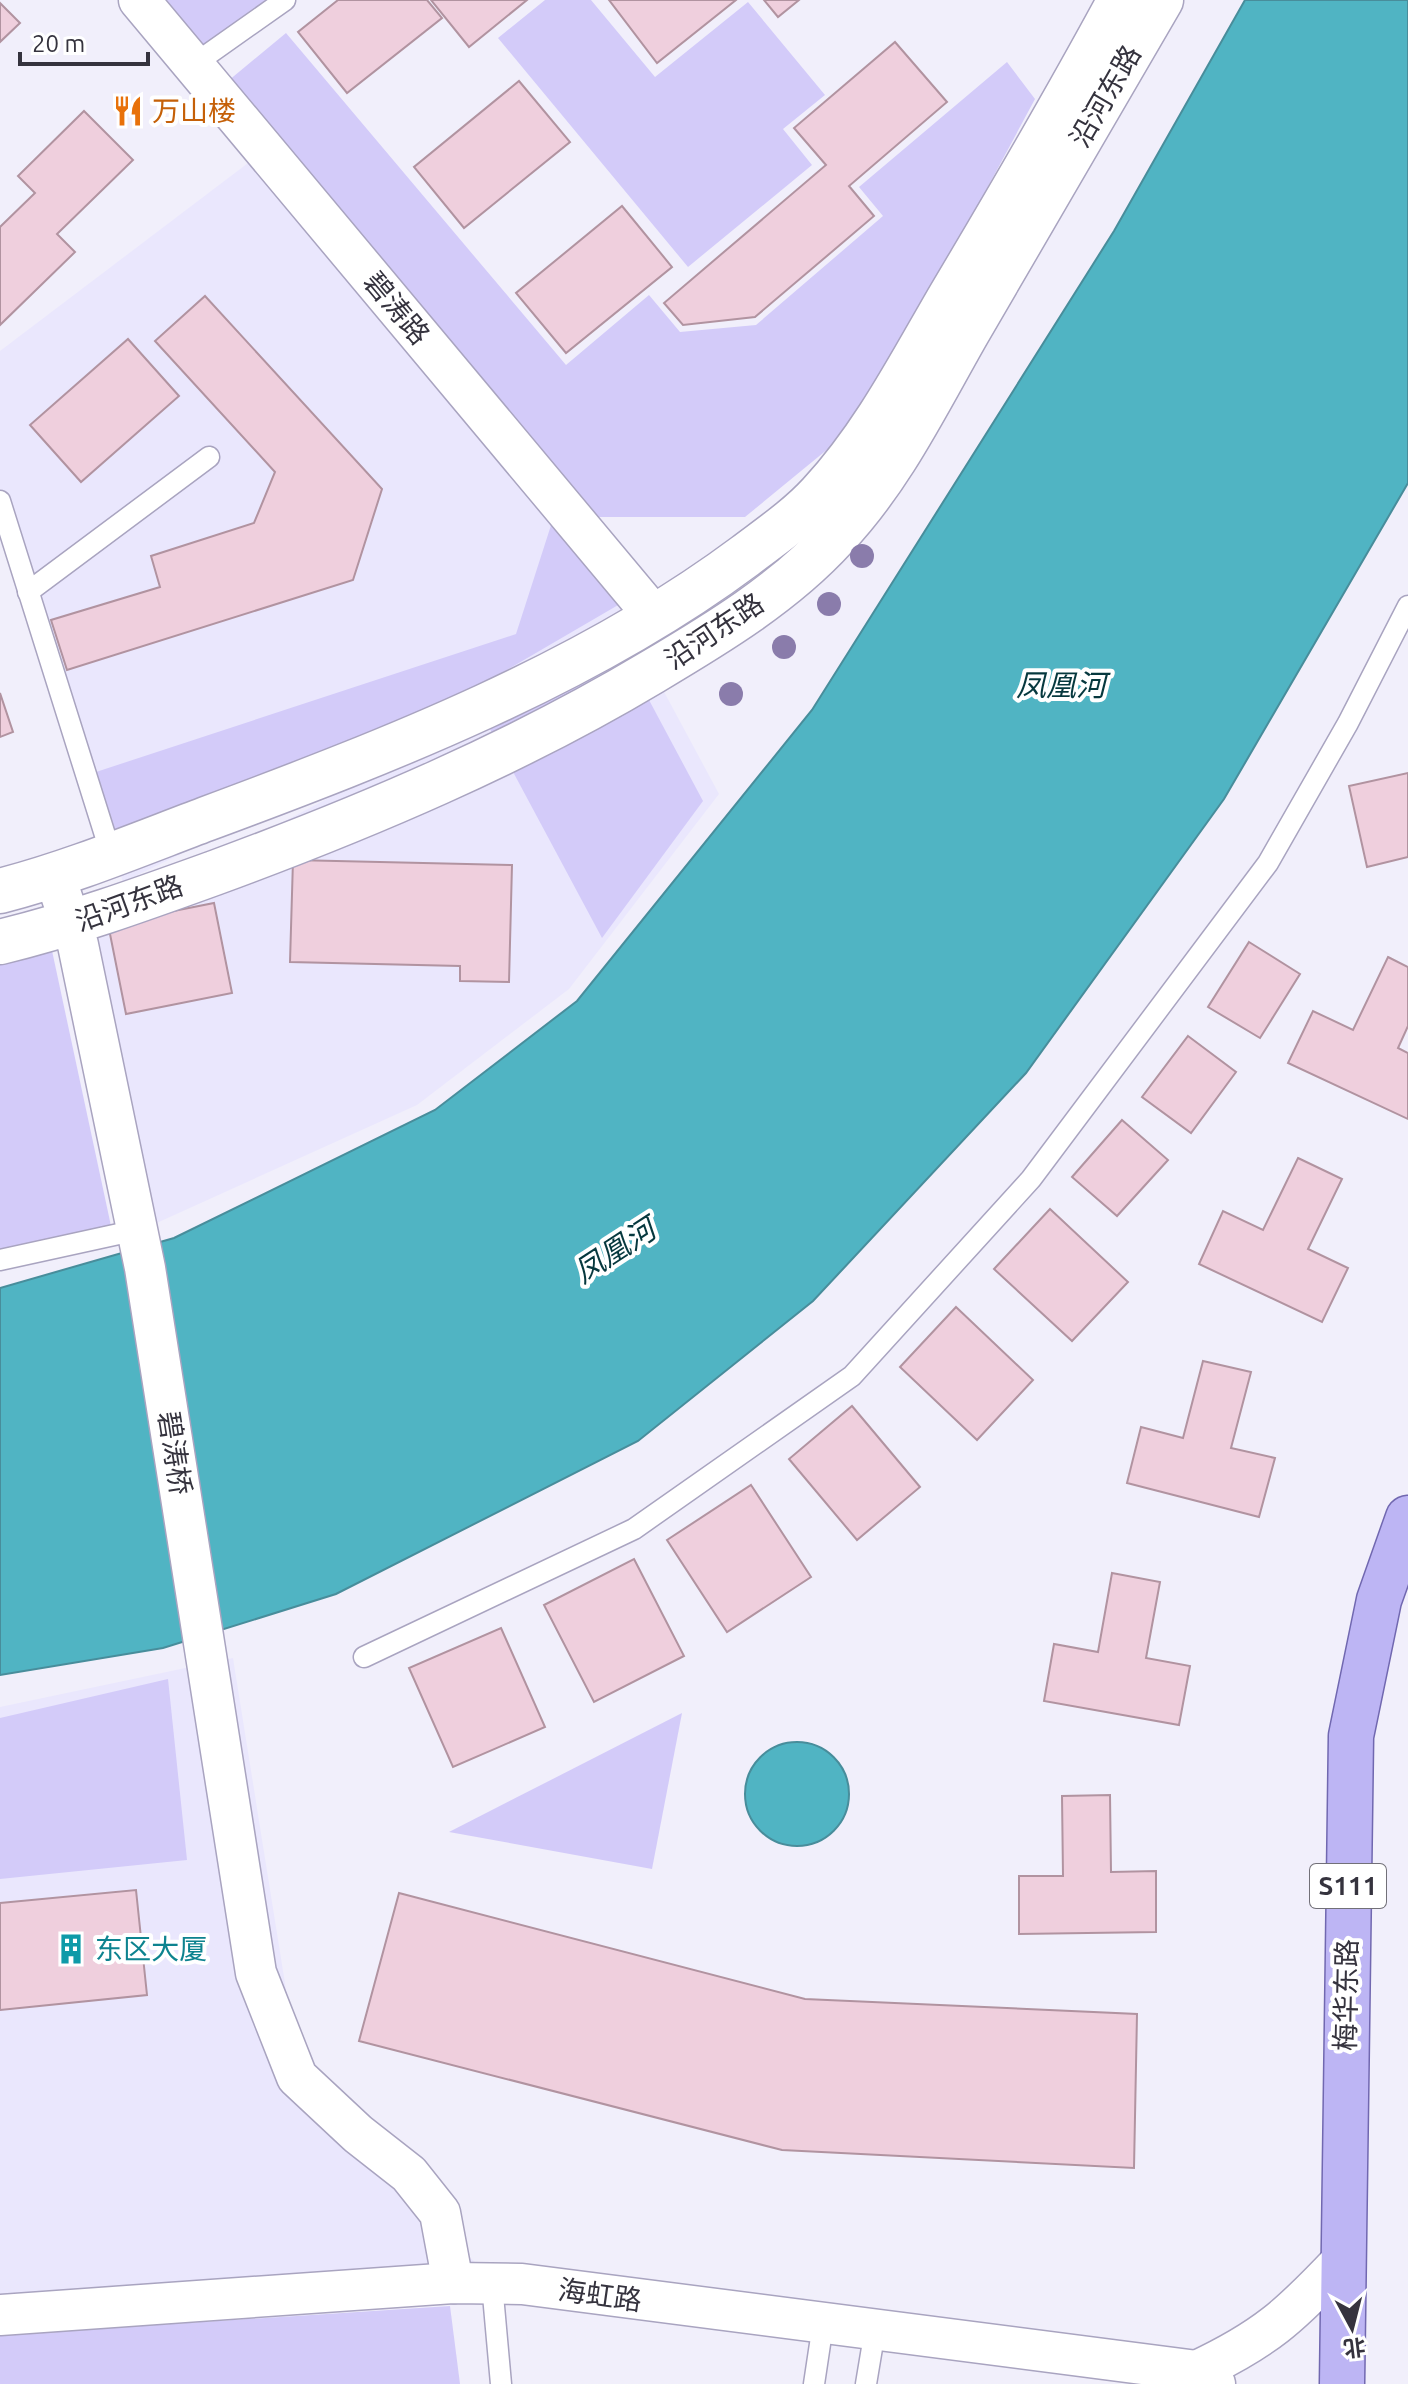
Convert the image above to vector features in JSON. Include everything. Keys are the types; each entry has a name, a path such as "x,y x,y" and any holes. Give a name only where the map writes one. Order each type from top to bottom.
{"main road":[{"name":"梅华东路","path":"1342,2384 1341,2262 1351,1736 1379,1600 1408,1518"}],"street":[{"name":"碧涛路","path":"139,0 655,617"},
{"name":"沿河东路","path":"0,891 55,877 387,747 537,680 655,617 709,584 778,532 817,498 863,441 1062,108 1120,0"},
{"name":"沿河东路","path":"0,942 72,924 286,847 500,754 612,696 683,654 793,576 833,540 890,467 1161,0"},
{"name":"碧涛桥","path":"55,877 72,924 145,1268 256,1973 297,2077 358,2134 409,2174 440,2213 472,2284"},
{"path":"1206,2378 1289,2317 1341,2262"},
{"name":"海虹路","path":"0,2315 472,2284 522,2284 875,2330 1206,2378"}],"lane":[{"path":"193,65 285,0"},
{"path":"28,592 209,457"},
{"path":"0,501 111,854"},
{"path":"364,1657 634,1529 852,1376 1031,1179 1268,863 1348,723 1408,606"},
{"path":"0,1260 137,1230"},
{"path":"472,2284 501,2384"},
{"path":"814,2384 823,2324"},
{"path":"866,2384 875,2330"}],"shaded area":[{"path":"148,0 274,0 195,56"},
{"path":"545,0 591,0 655,77 748,2 825,95 783,129 812,165 688,267 498,38"},
{"path":"286,33 566,365 649,295 680,332 756,325 883,216 859,187 1007,62 1035,99 862,421 745,517 579,517 222,86"},
{"path":"260,154 637,605 363,766 123,882 0,488 0,351"},
{"path":"554,516 625,601 361,755 126,872 96,772 516,634"},
{"path":"634,636 719,794 569,989 417,1105 150,1226 87,926"},
{"path":"618,642 703,801 602,938 482,714"},
{"path":"48,932 111,1226 0,1251 0,939"},
{"path":"233,1658 299,2071 334,2133 487,2273 0,2309 0,1707"},
{"path":"168,1679 187,1860 0,1879 0,1718"},
{"path":"682,1713 652,1869 449,1832"},
{"path":"450,2306 460,2384 0,2384 0,2335"}],"water":[{"name":"凤凰河","path":"1245,0 1408,0 1408,483 1224,799 1026,1073 813,1301 638,1441 336,1594 163,1648 0,1675 0,1288 174,1238 435,1110 577,1001 812,710 1114,231"},
{"path":"797,1742 817,1746 834,1757 845,1774 849,1794 845,1814 834,1831 817,1842 797,1846 777,1842 760,1831 749,1814 745,1794 749,1774 760,1757 777,1746"}],"building":[{"path":"338,0 427,0 442,18 347,93 298,32"},
{"path":"431,0 527,0 469,47"},
{"path":"609,0 736,0 657,63"},
{"path":"764,0 799,0 778,17"},
{"path":"0,3 20,23 0,42"},
{"path":"895,42 947,102 849,186 874,216 755,317 683,325 664,303 826,165 794,128"},
{"path":"519,81 570,142 464,228 414,167"},
{"path":"84,111 133,160 57,234 75,252 0,325 0,227 35,193 18,176"},
{"path":"622,206 672,267 566,353 516,293"},
{"path":"205,296 382,489 353,580 67,670 51,620 160,587 151,556 254,523 275,472 155,341"},
{"path":"128,339 179,396 81,482 30,425"},
{"path":"0,693 13,732 0,737"},
{"path":"1408,773 1408,857 1367,867 1349,786"},
{"path":"293,860 512,865 509,982 460,981 460,966 290,962"},
{"path":"214,903 232,993 126,1014 108,924"},
{"path":"1249,942 1300,974 1260,1038 1208,1007"},
{"path":"1388,957 1408,967 1408,1026 1398,1048 1408,1053 1408,1119 1288,1063 1313,1011 1353,1030"},
{"path":"1188,1036 1236,1072 1191,1133 1142,1097"},
{"path":"1122,1120 1168,1160 1117,1216 1072,1177"},
{"path":"1298,1158 1342,1179 1308,1249 1348,1268 1322,1322 1199,1264 1223,1211 1263,1230"},
{"path":"1050,1209 1128,1282 1072,1341 994,1269"},
{"path":"956,1307 1033,1380 977,1440 900,1367"},
{"path":"1203,1361 1251,1372 1231,1448 1275,1458 1259,1517 1127,1483 1141,1427 1183,1438"},
{"path":"852,1406 920,1487 857,1540 789,1459"},
{"path":"751,1485 811,1577 727,1632 667,1540"},
{"path":"634,1559 684,1656 594,1702 544,1605"},
{"path":"1112,1573 1160,1582 1146,1658 1190,1666 1179,1725 1044,1701 1054,1644 1098,1652"},
{"path":"501,1628 545,1727 453,1767 409,1668"},
{"path":"1110,1795 1111,1872 1156,1871 1156,1932 1019,1934 1019,1876 1063,1876 1062,1796"},
{"name":"东区大厦","path":"136,1890 147,1995 0,2010 0,1903"},
{"path":"399,1893 805,1999 1137,2014 1134,2168 782,2150 359,2041"}],"place":[{"name":"万山楼","path":"128,111"},
{"name":"东区大厦","path":"71,1949"}]}
